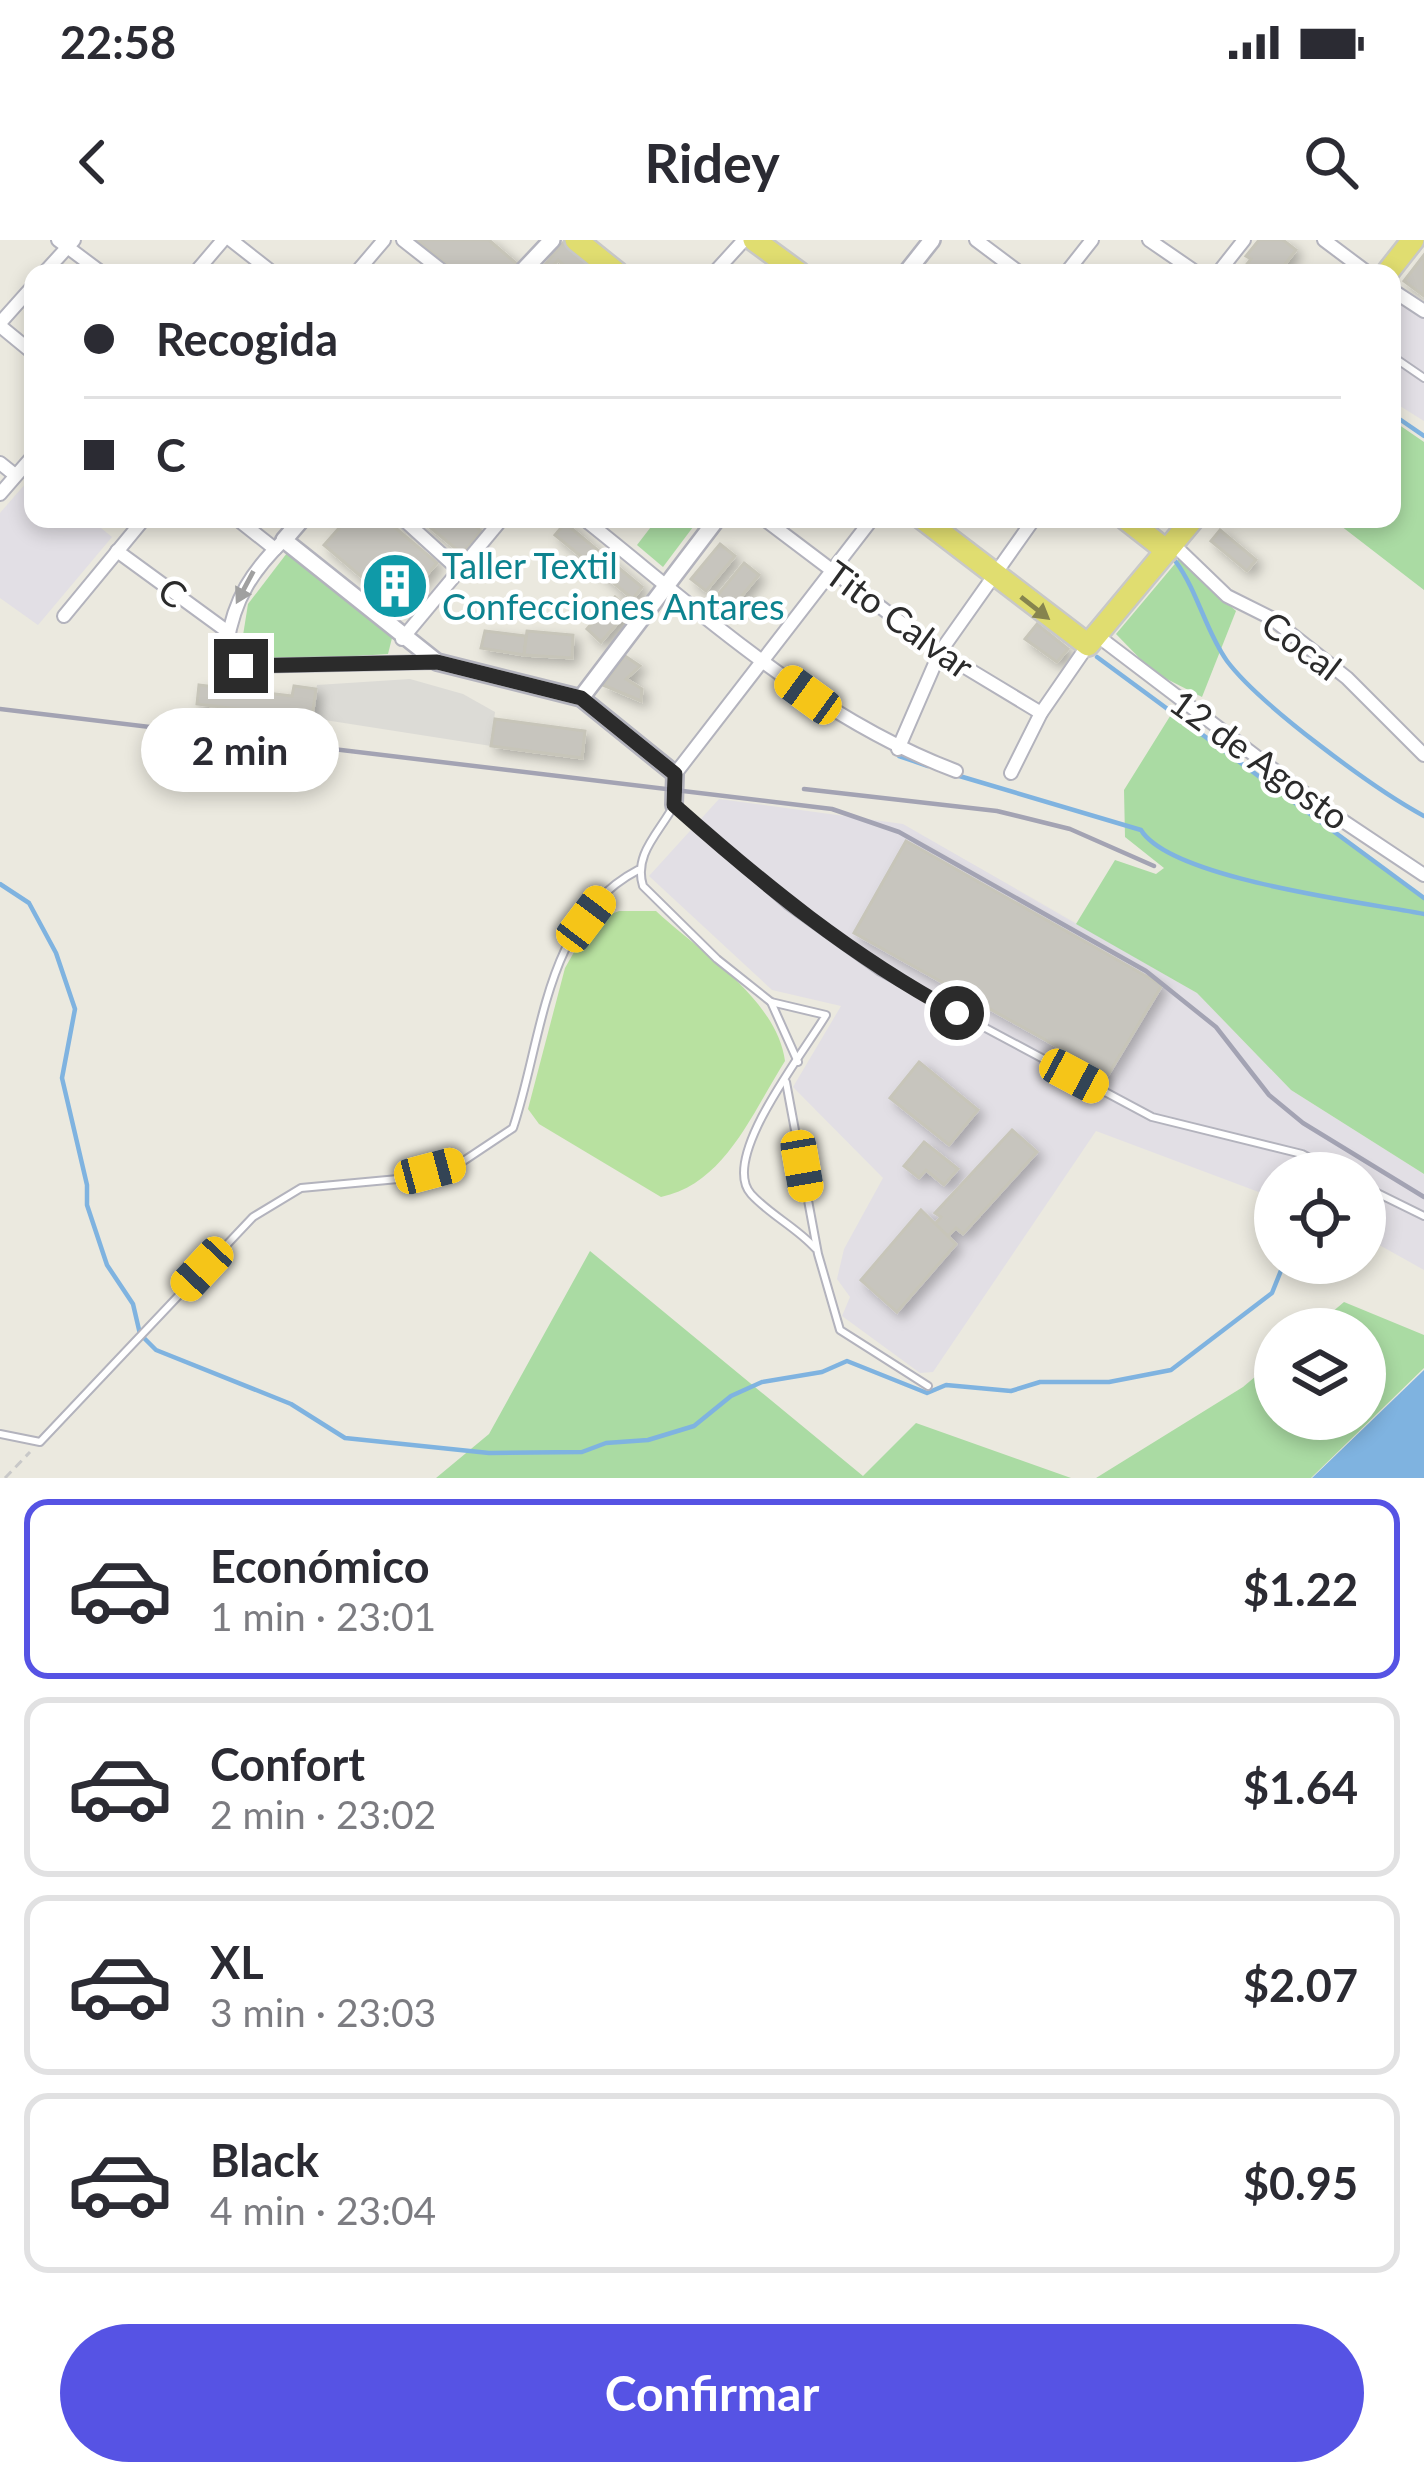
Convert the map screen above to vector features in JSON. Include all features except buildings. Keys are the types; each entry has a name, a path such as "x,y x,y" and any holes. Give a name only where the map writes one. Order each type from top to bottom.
{"main road":[{"path":"576,240 606,264"},
{"path":"754,240 787,264"},
{"path":"1395,264 1413,240"},
{"name":"12 de Agosto","path":"934,528 992,575 1090,642"},
{"name":"Cocal","path":"1140,528 1170,548"},
{"path":"1090,642 1186,528"}],"street":[{"path":"204,264 227,240 260,264"},
{"path":"364,264 384,240"},
{"path":"404,240 434,264"},
{"path":"529,264 552,240"},
{"path":"722,264 744,240"},
{"path":"913,264 932,240"},
{"path":"976,240 1008,264"},
{"path":"1073,264 1092,240"},
{"path":"1149,240 1185,264"},
{"path":"1225,264 1244,240"},
{"path":"1324,240 1356,264"},
{"path":"66,242 92,264"},
{"path":"24,297 0,325 24,345"},
{"path":"0,463 15,476"},
{"path":"0,494 24,466"},
{"path":"64,616 136,528"},
{"path":"252,528 437,662 581,698 676,776"},
{"path":"227,638 239,595 294,528"},
{"path":"413,528 459,570"},
{"path":"402,639 494,528"},
{"path":"595,528 760,662 898,749 956,771"},
{"path":"581,698 710,528"},
{"name":"Tito Calvar","path":"776,528 940,652 1040,713"},
{"path":"674,805 676,776 865,528"},
{"path":"898,749 940,652 1027,528"},
{"name":"Cocal","path":"1170,548 1227,596 1270,618 1348,678 1424,755"},
{"name":"C","path":"117,551 227,638 241,666 437,662"},
{"path":"1011,773 1040,713 1090,642"},
{"name":"12 de Agosto","path":"1090,642 1424,875"}],"lane":[{"path":"0,1434 40,1442 253,1217 301,1188 398,1179 441,1168 486,1150 513,1128 560,954 613,883 638,870 674,805 788,906 880,971 1152,1118 1294,1152"},
{"path":"638,870 643,886 673,917 771,1002 798,1062"},
{"path":"771,1002 826,1015 747,1143 743,1180 752,1195 818,1250"},
{"path":"786,1082 818,1250 841,1330 928,1386"},
{"path":"1386,1197 1424,1216"}],"path":[{"path":"5,1478 40,1442"}],"shaded area":[{"path":"1401,303 1424,319 1424,421 1401,407"},
{"path":"24,485 24,528 101,528 112,537 38,625 0,598 0,513"},
{"path":"410,679 463,694 495,712 491,746 312,718 317,685"},
{"path":"719,799 903,824 1197,993 1291,1090 1424,1174 1424,1270 1386,1249 1386,1152 1254,1152 1254,1190 1096,1131 933,1372 920,1373 842,1316 850,1297 837,1279 844,1249 883,1178 793,1087 841,1006 772,990 649,876"}],"green space":[{"path":"1401,426 1424,442 1424,590 1344,528 1401,528"},
{"path":"650,528 692,528 663,567 637,545"},
{"path":"287,553 384,627 392,638 388,654 264,662 241,648 248,604"},
{"path":"1179,559 1236,611 1202,697 1153,672 1116,634"},
{"path":"1172,713 1424,898 1424,1174 1291,1090 1197,993 1076,924 1115,860 1156,874 1164,868 1125,837 1124,790"},
{"path":"619,911 656,911 734,978 768,1017 785,1061 720,1162 683,1190 661,1197 539,1124 528,1109 565,968 591,922"},
{"path":"590,1251 863,1476 916,1423 1071,1478 436,1478 489,1434"},
{"path":"1386,1319 1424,1335 1424,1368 1386,1405"},
{"path":"1254,1378 1254,1440 1350,1440 1311,1478 1096,1478"}],"water":[{"path":"1424,1370 1424,1478 1312,1478 1351,1440 1386,1440 1386,1407"}],"waterway":[{"path":"1401,420 1424,436"},
{"path":"1176,562 1220,650 1243,679 1319,745 1424,816"},
{"path":"1097,657 1424,898"},
{"path":"899,756 928,766"},
{"path":"956,775 1141,830 1159,847 1228,875 1424,914"},
{"path":"0,884 29,903 56,953 75,1009 62,1078 87,1185 87,1205 107,1265 133,1304 140,1334 156,1350 291,1404 345,1438 489,1453 582,1452 694,1426 731,1396 762,1382 822,1372 847,1361 927,1393 946,1385 1011,1391 1040,1382 1109,1382 1171,1370 1272,1293 1276,1284"}],"railway":[{"path":"0,709 832,809 899,832 1146,971 1216,1027 1269,1095 1303,1123 1424,1197"},
{"path":"804,789 997,811 1070,829 1154,866"}],"place":[{"name":"Taller Textil Confecciones Antares","path":"395,586"}],"route":[{"path":"241,666 437,662 581,698 675,774 674,805 788,906 880,971 957,1013"}]}
